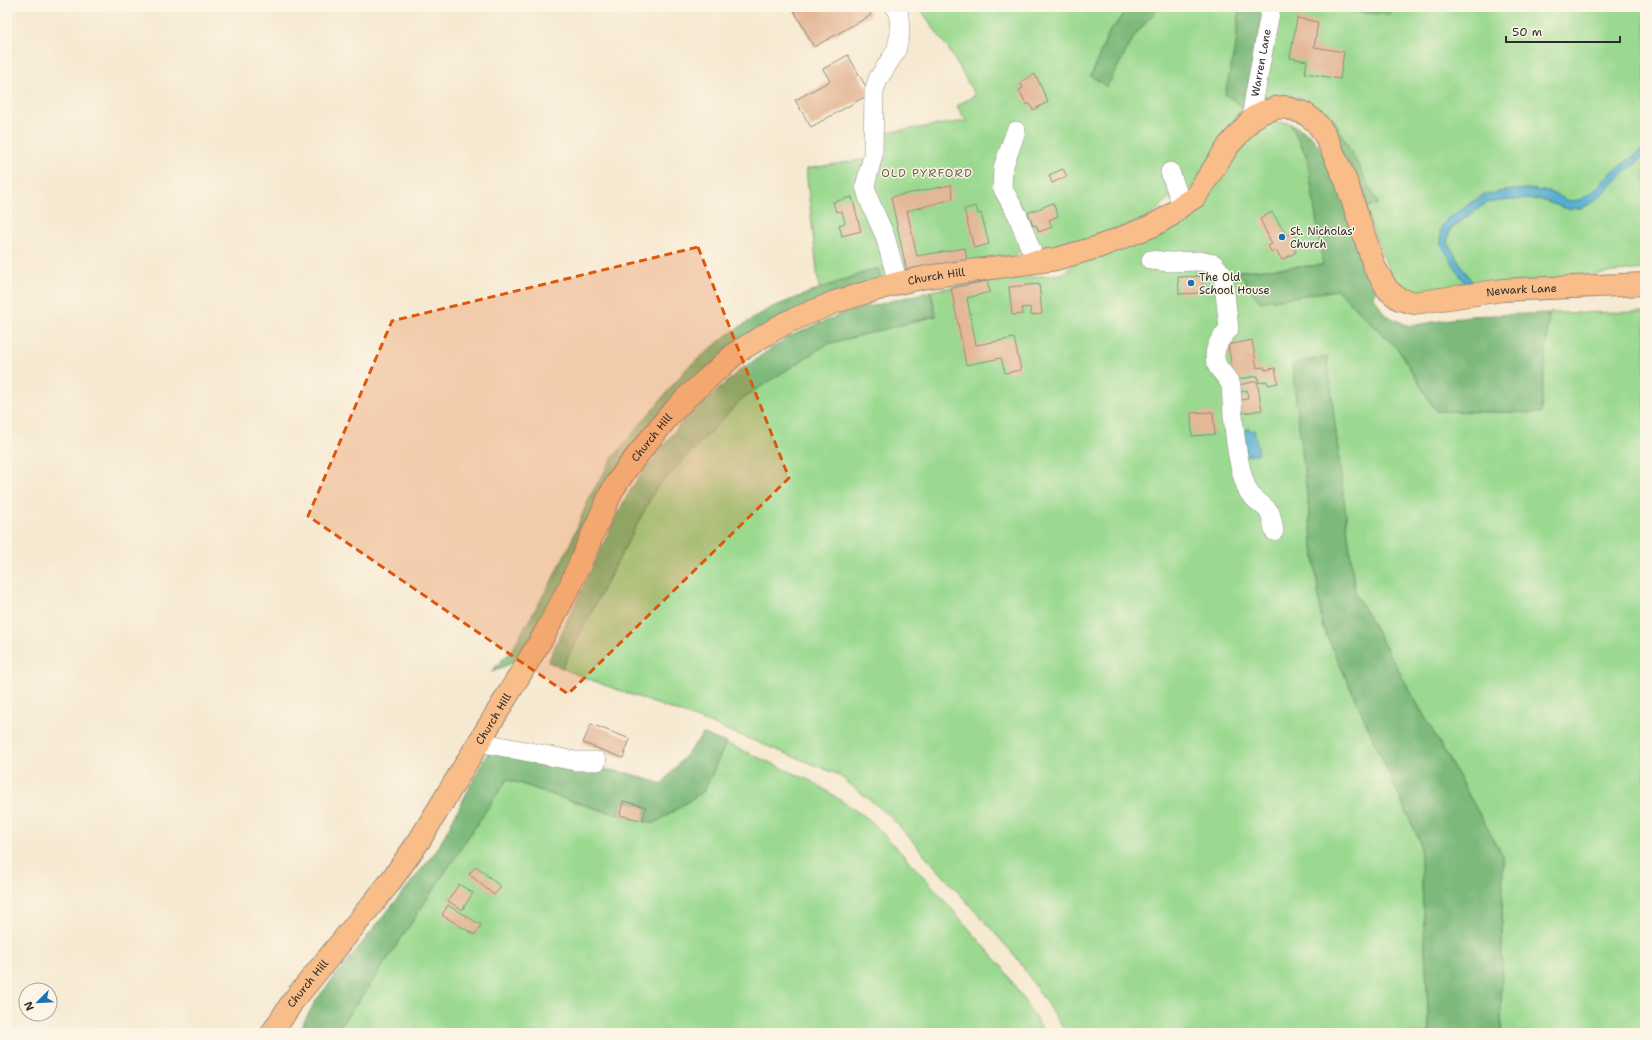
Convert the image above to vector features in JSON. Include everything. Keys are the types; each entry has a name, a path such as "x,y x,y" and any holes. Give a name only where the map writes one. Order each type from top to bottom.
{"main road":[{"name":"Newark Lane","path":"1253,118 1263,112 1284,107 1304,113 1316,122 1324,133 1346,181 1376,268 1388,290 1399,299 1414,303 1435,301 1473,293 1503,290 1645,284"},
{"name":"Church Hill","path":"272,1033 293,1000 387,886 415,847 556,614 570,586 600,515 614,489 628,468 667,418 713,373 737,352 758,338 812,310 898,283 926,277 1036,263 1075,255 1152,226 1171,215 1195,197 1229,145 1253,118"}],"street":[{"path":"896,7 899,15 900,34 896,51 878,79 874,92 872,155 866,186 869,200 885,236 898,283"},
{"name":"Warren Lane","path":"1253,118 1253,105 1271,7"},
{"path":"1016,131 1002,168 1002,187 1012,205 1036,263"},
{"path":"1170,172 1182,206"},
{"path":"1151,260 1170,262 1207,262 1214,264 1223,275 1229,329 1216,347 1214,356 1217,365 1228,379 1231,386 1235,433 1244,481 1254,500 1270,514 1274,531"},
{"path":"479,742 574,761 597,761"}],"highlighted area":[{"path":"698,247 789,478 568,694 308,516 392,321"}],"green space":[{"path":"919,7 1129,7 1108,34 1091,76 1107,86 1135,35 1159,7 1231,7 1239,10 1236,44 1225,94 1243,107 1190,190 1170,197 1150,217 1059,250 1039,249 1034,243 1011,257 882,280 877,268 819,289 806,169 878,157 882,133 966,121 957,106 975,95 949,50"},
{"path":"1129,7 1159,7 1135,35 1107,87 1091,76 1108,34"},
{"path":"1231,7 1263,7 1263,16 1243,107 1225,94 1236,44 1239,11"},
{"path":"1276,7 1335,7 1327,9 1389,15 1399,7 1645,7 1645,148 1611,173 1594,191 1580,200 1570,201 1549,192 1527,189 1503,191 1471,202 1459,212 1447,219 1440,230 1467,287 1418,292 1393,281 1364,208 1378,204 1334,119 1263,96"},
{"path":"1335,7 1399,7 1389,15 1325,9"},
{"path":"1263,96 1300,98 1334,119 1378,204 1364,208 1328,129 1263,108"},
{"path":"1272,122 1290,123 1307,157 1324,265 1238,271 1260,302 1337,290 1398,349 1436,411 1541,413 1549,313 1645,312 1645,1033 1501,1033 1503,856 1355,593 1327,357 1292,365 1322,625 1420,842 1429,1033 1066,1033 1017,958 889,815 837,774 712,724 588,679 562,668 656,488 743,398 827,344 936,316 931,291 987,281 1062,274 1080,259 1164,229 1186,217 1206,195 1253,131"},
{"path":"1290,123 1309,134 1319,146 1341,186 1376,286 1374,297 1385,315 1409,326 1469,316 1549,313 1541,413 1436,411 1398,349 1337,290 1260,302 1238,271 1323,265 1307,157"},
{"path":"1645,156 1645,269 1474,286 1447,242 1450,230 1486,203 1508,200 1539,199 1568,209 1623,174"},
{"path":"878,268 882,280 824,301 669,411 524,658 491,672 511,651 551,582 570,544 590,496 613,457 687,368 727,335 770,308"},
{"path":"931,291 936,316 827,344 743,398 656,488 562,668 548,662 618,512 636,481 683,421 739,371 788,337 844,313"},
{"path":"1327,357 1355,593 1503,856 1501,1033 1429,1033 1420,842 1322,625 1292,364"},
{"path":"703,734 726,743 704,791 655,823 643,821 646,807 623,801 620,815 507,779 370,985 335,1033 298,1033 316,1000 437,850 489,750 627,773 662,784"},
{"path":"726,743 813,782 870,820 923,876 1003,968 1045,1033 335,1033 370,985 507,779 598,810 655,823 704,791"}],"water":[{"path":"1645,148 1645,156 1591,204 1581,208 1568,209 1539,199 1508,200 1486,203 1450,229 1447,242 1474,286 1467,287 1441,244 1440,230 1447,219 1483,195 1503,191 1527,189 1549,192 1570,201 1580,200 1594,191 1611,173"},
{"path":"1248,428 1252,431 1254,430 1259,453 1247,456 1241,432 1246,431"}],"building":[{"path":"792,7 866,7 871,15 814,47"},
{"path":"1297,18 1318,22 1314,47 1344,52 1340,79 1305,73 1307,61 1290,58"},
{"path":"848,55 870,94 811,127 795,100 830,81 823,69"},
{"path":"1035,74 1048,102 1033,110 1029,103 1027,105 1019,90 1023,88 1020,82"},
{"path":"1063,169 1067,176 1052,183 1049,175"},
{"path":"951,185 953,199 907,211 917,256 965,248 967,262 907,272 891,197"},
{"path":"852,197 861,231 842,236 839,225 845,223 842,211 836,212 833,202"},
{"path":"1053,203 1058,216 1049,220 1052,227 1039,232 1036,225 1033,226 1028,213"},
{"path":"976,206 978,214 981,213 989,244 974,248 964,209"},
{"name":"St. Nicholas' Church","path":"1272,212 1287,236 1292,232 1296,239 1290,242 1296,252 1282,260 1276,250 1272,253 1268,246 1272,244 1260,219"},
{"name":"The Old School House","path":"1202,276 1203,289 1200,290 1200,293 1179,294 1178,277"},
{"path":"987,281 990,292 967,298 976,345 1014,338 1021,370 1005,373 1001,358 966,365 951,288"},
{"path":"1039,284 1042,314 1031,315 1030,307 1022,308 1023,314 1012,315 1009,287"},
{"path":"1252,340 1257,368 1264,367 1265,370 1275,368 1278,383 1268,385 1267,381 1259,383 1258,376 1234,380 1228,345"},
{"path":"1257,381 1262,410 1237,414 1234,401 1248,399 1247,390 1240,392 1239,385"},
{"path":"1213,412 1215,434 1192,436 1191,413"},
{"path":"591,724 630,739 623,758 583,743"},
{"path":"623,801 646,807 643,821 620,815"},
{"path":"476,866 501,887 494,895 469,874"},
{"path":"459,884 473,893 462,910 448,901"},
{"path":"448,905 481,925 475,935 442,915"}],"place":[{"name":"St. Nicholas' Church","path":"1282,237"},
{"name":"The Old School House","path":"1191,283"}],"district":[{"name":"OLD PYRFORD","path":"927,173"}]}
